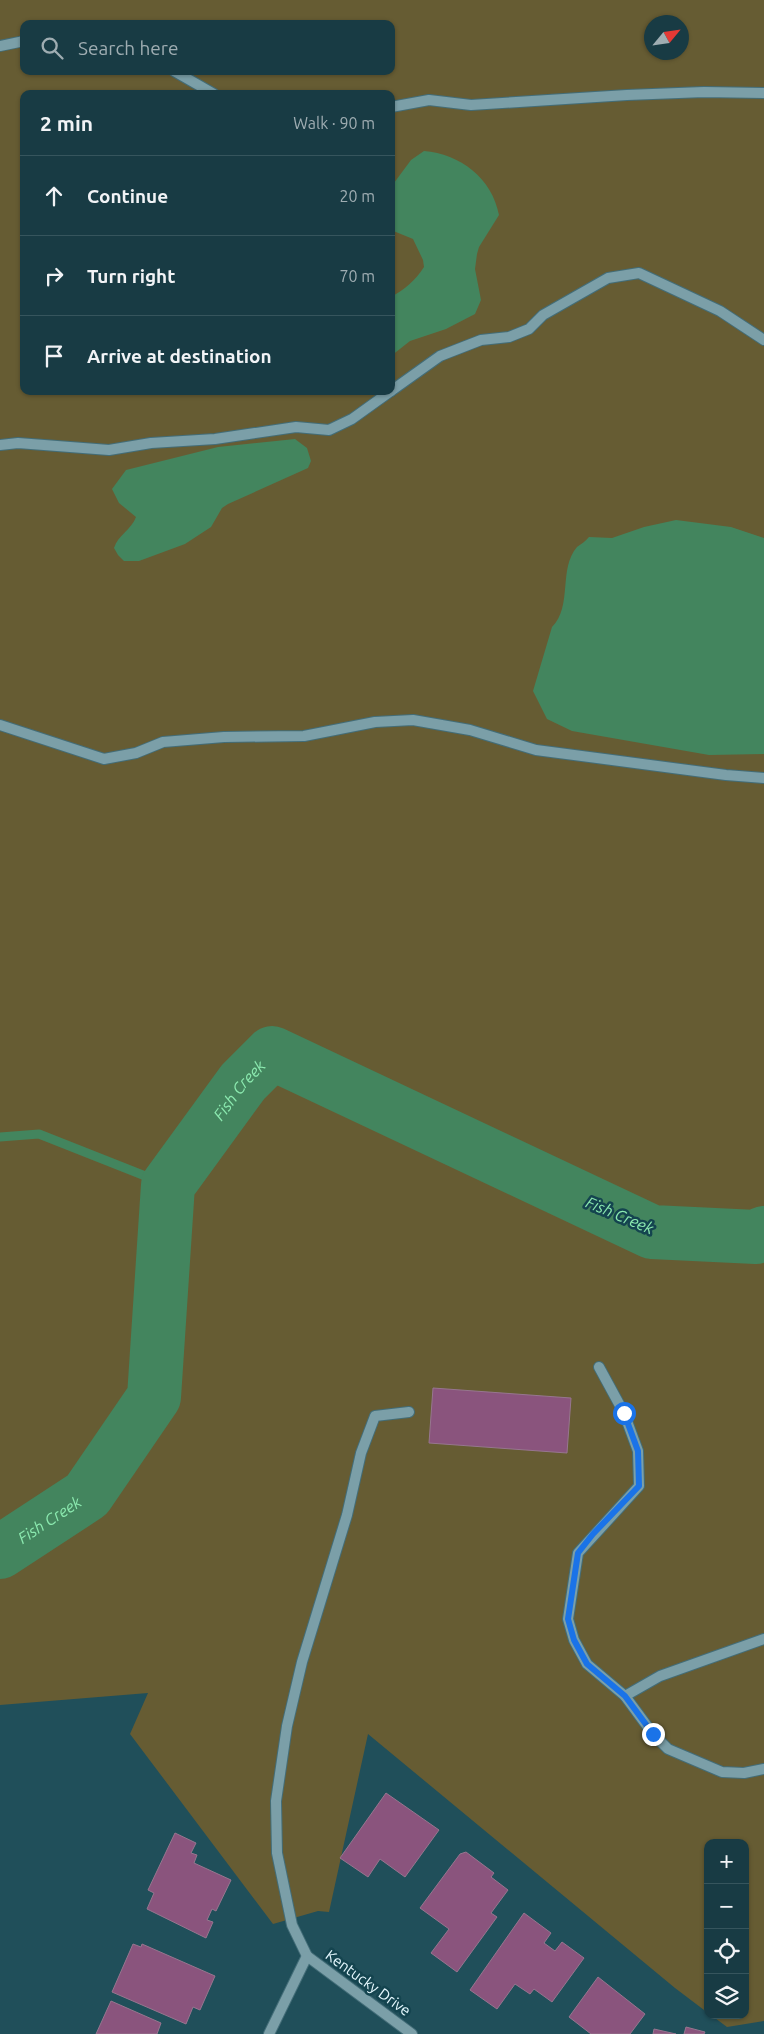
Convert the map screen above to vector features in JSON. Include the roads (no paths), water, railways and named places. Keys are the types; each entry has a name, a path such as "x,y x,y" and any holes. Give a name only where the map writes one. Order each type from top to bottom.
{"street":[{"path":"0,46 20,42"},
{"path":"181,75 207,90"},
{"path":"395,106 429,100 471,105 627,95 704,92 764,93"},
{"path":"395,388 440,356 481,340 509,337 529,329 543,315 608,278 639,273 720,311 764,340"},
{"path":"0,445 18,443 109,450 151,443 215,438 296,427 328,430 352,419 385,395"},
{"path":"0,725 104,759 136,753 163,742 224,737 304,736 375,722 413,720 470,730 536,750 726,775 764,778"},
{"path":"599,1367 624,1413 638,1451 639,1486 593,1534 578,1553 568,1619 574,1640 587,1664 625,1696 653,1734 668,1749 722,1772 744,1773 764,1769"},
{"path":"269,2034 307,1956 292,1925 277,1853 276,1801 287,1726 302,1662 347,1515 361,1453 375,1416 408,1412"},
{"path":"625,1696 660,1676 764,1638"},
{"name":"Kentucky Drive","path":"307,1956 412,2034"}],"waterway":[{"name":"Fish Creek","path":"0,1552 87,1495 154,1397 168,1185 243,1082 272,1053 652,1232 756,1237 764,1233"},
{"path":"0,1137 39,1134 168,1185"}]}
